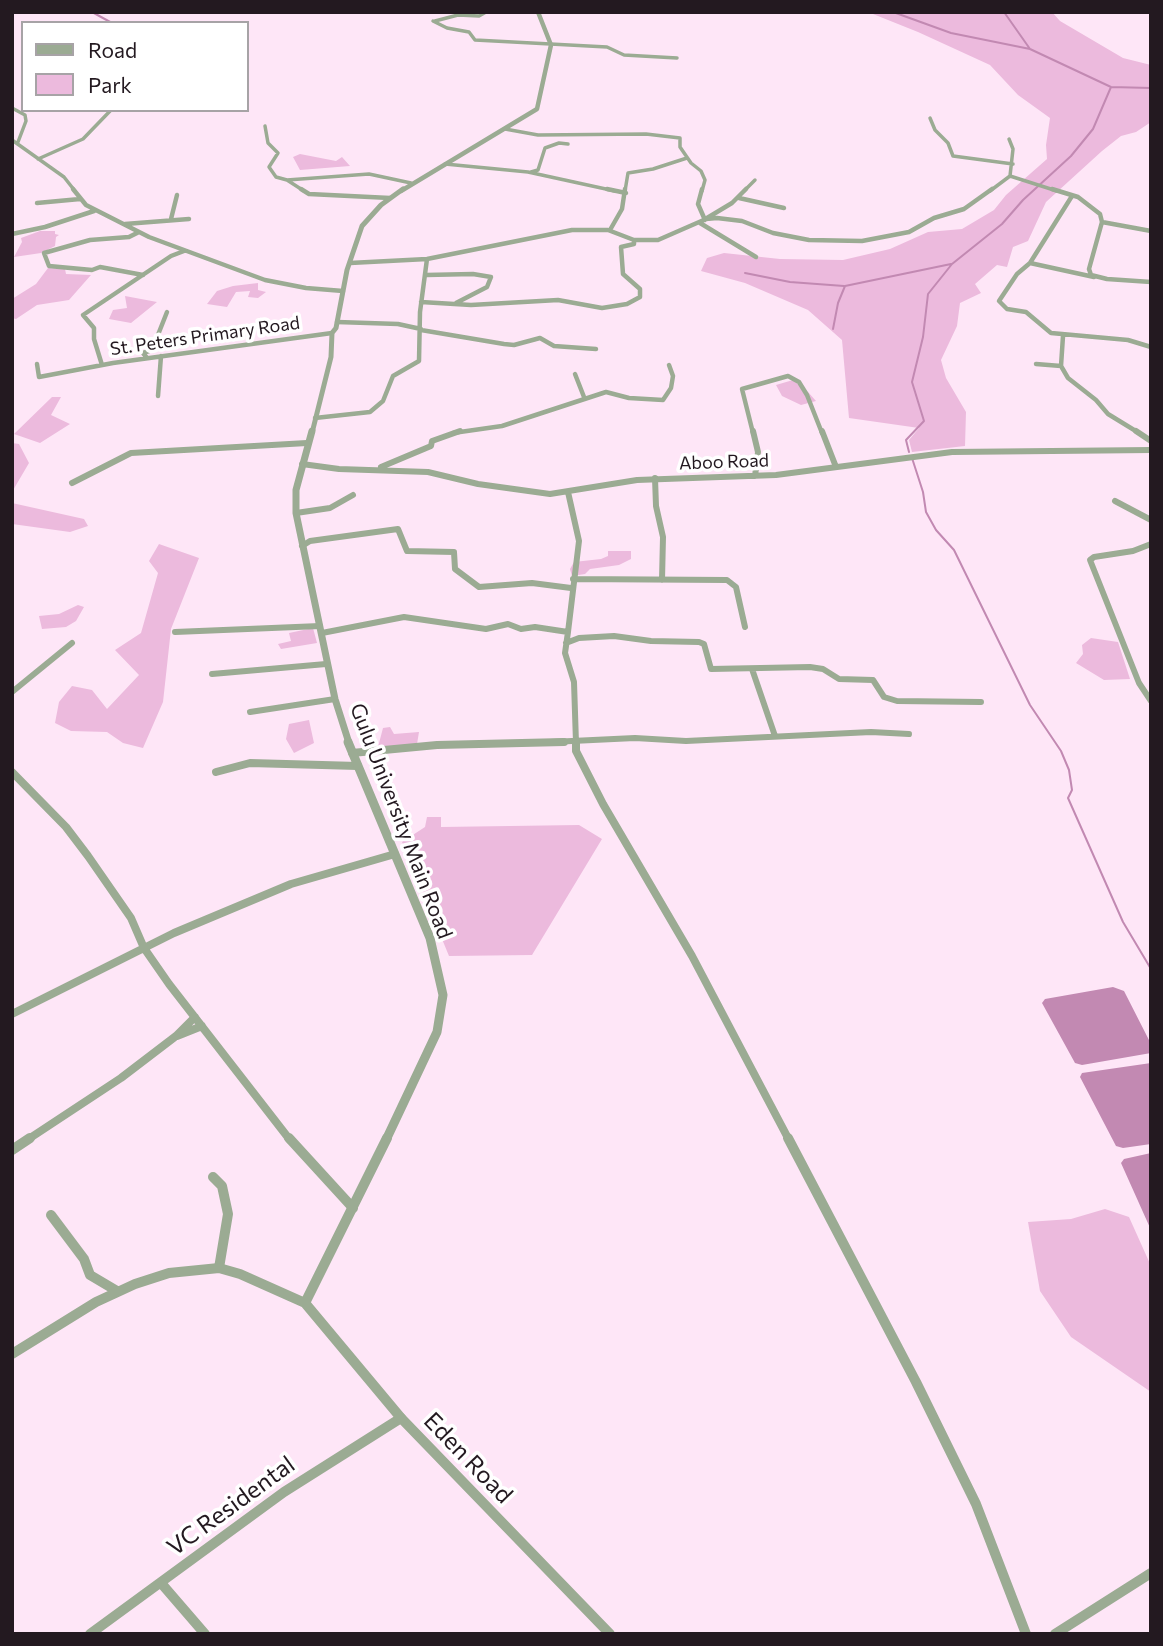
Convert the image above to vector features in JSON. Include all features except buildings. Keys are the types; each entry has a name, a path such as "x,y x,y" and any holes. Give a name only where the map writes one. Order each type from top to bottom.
{"street":[{"path":"486,12 479,16 458,15 433,21 447,28 469,32 475,40 607,47 614,48 619,54 677,58"},
{"path":"538,12 551,45"},
{"name":"Gulu University Main Road","path":"305,1303 423,1066 437,1032 443,1005 440,975 430,938 352,753 335,699 302,546 295,495 331,357 332,332 337,322 349,263 362,226 390,198 411,183 537,109 551,45"},
{"path":"12,108 25,115 26,121 18,142"},
{"path":"38,159 83,139 109,112"},
{"path":"930,118 935,130 948,143 953,156 1013,164"},
{"path":"265,126 268,143 278,153 271,161 269,170 309,194 390,198"},
{"path":"505,129 538,135 646,134 678,138 687,158 701,171 705,180 698,204 706,220 755,257"},
{"path":"706,220 723,218 742,221 773,233 809,240 873,240 903,235 934,218 964,209 1010,176 1013,149 1009,139"},
{"path":"12,140 64,177 76,190 80,200 94,211 139,232 265,280 306,288 343,291"},
{"path":"528,172 538,170 545,148 559,143 568,144"},
{"path":"610,230 622,209 629,172 653,169 687,158"},
{"path":"445,164 528,172 626,193"},
{"path":"287,180 369,174 411,183"},
{"path":"1010,176 1072,196 1100,214 1102,222 1089,269 1094,277"},
{"path":"349,263 428,259 572,230 610,230 634,240 663,239 706,220 739,198 755,180"},
{"path":"171,219 177,195"},
{"path":"1072,196 1030,263 1017,274 999,302 1007,309 1026,312 1047,331 1063,336 1128,340 1151,347"},
{"path":"739,198 784,208"},
{"path":"37,203 80,200"},
{"path":"12,234 45,227 94,211"},
{"path":"125,225 189,219"},
{"path":"1102,222 1151,231"},
{"path":"139,232 129,237 90,240 44,253 49,266 89,270 100,267 143,275"},
{"path":"421,302 558,300 602,308 627,304 639,299 640,290 622,274 621,247 634,244 634,240"},
{"path":"102,365 94,339 94,328 82,316 171,256 184,251"},
{"path":"315,418 361,415 374,410 383,401 391,379 419,361 421,302 428,259"},
{"path":"1030,263 1094,277 1151,282"},
{"path":"426,275 473,274 491,277 487,287 453,303"},
{"path":"147,358 143,354 152,350 167,312"},
{"path":"337,322 398,324 514,345 540,338 554,346 596,349"},
{"name":"St. Peters Primary Road","path":"37,364 39,377 147,358 332,332"},
{"path":"1063,336 1061,366 1068,378 1096,400 1108,414 1151,441"},
{"path":"158,396 161,356"},
{"path":"1036,364 1061,366"},
{"path":"377,469 456,432 502,426 584,397 606,392 629,398 663,400 671,388 672,370 669,365"},
{"path":"575,374 584,397"},
{"path":"755,476 758,452 749,406 742,389 788,376 799,382 807,395 836,467"},
{"path":"72,483 131,453 307,443"},
{"name":"Aboo Road","path":"302,464 347,470 428,472 529,492 568,492 655,478 755,476 960,451 1151,450"},
{"path":"655,478 656,506 663,537 662,580"},
{"path":"568,492 579,541 571,588 565,653 574,682 574,742 600,798 692,957 916,1382 976,1504 1026,1634"},
{"path":"296,513 331,508 353,495"},
{"path":"1115,501 1151,520"},
{"path":"302,546 310,541 398,529 407,551 447,550 456,553 455,569 480,587 532,583 571,588"},
{"path":"1151,544 1133,551 1094,556 1090,560 1139,684 1151,701"},
{"path":"573,579 712,578 732,582 736,587 745,627"},
{"path":"175,632 321,629 398,617 486,629 508,624 522,629 535,627 568,632"},
{"path":"566,643 579,638 614,636 651,641 699,642 704,644 710,669 820,668 839,679 876,682 884,697 897,701 981,702"},
{"path":"12,692 72,643"},
{"path":"212,674 326,664"},
{"path":"752,669 775,736"},
{"path":"250,712 335,699"},
{"path":"352,753 437,744 872,732 909,734"},
{"path":"216,772 250,763 358,766"},
{"path":"12,772 66,827 131,918 144,948 195,1017 302,1155 353,1208"},
{"path":"12,1014 144,948 291,884 395,855"},
{"path":"12,1150 91,1099 176,1036 195,1017"},
{"path":"176,1036 202,1026"},
{"path":"214,1177 222,1186 228,1214 219,1268"},
{"path":"51,1215 84,1259 90,1275 117,1292"},
{"path":"12,1354 96,1302 169,1273 219,1268 240,1274 305,1303"},
{"name":"Eden Road","path":"305,1303 401,1418 610,1634"},
{"name":"VC Residental","path":"90,1634 284,1492 401,1418"},
{"path":"1055,1634 1151,1573"},
{"path":"162,1583 205,1634"}],"green space":[{"path":"857,12 1052,12 1060,21 1123,58 1151,65 1151,122 1136,132 1121,136 1046,202 1028,241 1013,247 1007,267 997,265 975,284 981,293 960,303 957,326 941,360 946,378 966,412 965,446 912,452 909,440 919,428 849,418 842,340 808,310 745,283 701,271 707,258 724,253 780,259 843,260 890,249 928,232 962,229 994,210 1006,195 1047,159 1050,118 1018,95 990,65 873,14"},
{"path":"300,154 336,161 342,157 350,166 300,170 293,157"},
{"path":"40,231 55,231 55,234 59,235 56,237 55,246 41,253 14,257 22,242 21,238"},
{"path":"48,268 65,269 66,274 91,275 69,300 37,305 16,319 12,318 12,299 36,284"},
{"path":"258,283 258,290 266,292 258,298 248,297 250,291 236,292 227,307 207,304 217,291"},
{"path":"125,296 157,302 131,323 109,319 113,310 127,308"},
{"path":"793,380 816,401 801,405 782,396 776,385"},
{"path":"52,397 61,397 51,415 70,424 40,443 14,434"},
{"path":"12,443 19,444 29,463 12,492"},
{"path":"12,503 84,519 88,526 70,532 12,524"},
{"path":"159,544 199,558 171,629 163,702 143,748 123,743 107,732 71,731 55,723 59,702 72,686 92,690 107,709 139,675 115,650 141,633 158,573 149,561"},
{"path":"608,551 631,551 631,559 619,565 590,569 585,574 572,576 570,569 574,562 601,559 608,556"},
{"path":"78,605 84,607 76,621 66,627 42,629 39,616 59,614"},
{"path":"313,628 317,643 281,649 278,644 291,641 289,633"},
{"path":"1091,638 1118,642 1130,679 1104,680 1076,663 1083,654 1082,645"},
{"path":"309,720 314,743 294,753 286,739 289,724"},
{"path":"390,727 394,734 419,732 417,744 378,747 383,728"},
{"path":"427,817 441,817 441,827 579,825 602,839 532,955 449,956 402,842 425,827"},
{"path":"1105,1209 1129,1217 1151,1266 1151,1392 1071,1337 1040,1291 1028,1222 1071,1219"}],"shaded area":[{"path":"1113,987 1124,991 1151,1044 1151,1053 1082,1065 1075,1063 1042,1003 1045,999"},
{"path":"1151,1063 1151,1144 1123,1148 1116,1146 1080,1077 1082,1073"},
{"path":"1151,1153 1151,1230 1121,1163 1124,1159"}],"waterway":[{"path":"92,12 108,21"},
{"path":"893,12 951,33 1030,49"},
{"path":"1004,12 1030,49"},
{"path":"1030,49 1111,87"},
{"path":"909,452 906,440 924,421 912,382 923,337 928,294 952,264 1002,224 1023,200 1071,156 1093,129 1111,87"},
{"path":"1111,87 1151,88"},
{"path":"833,329 838,303 845,286 951,264"},
{"path":"745,273 790,282 844,286"},
{"path":"912,458 923,492 926,512 936,530 954,550 1030,705 1061,751 1069,770 1072,790 1068,798 1123,922 1151,969"}]}
